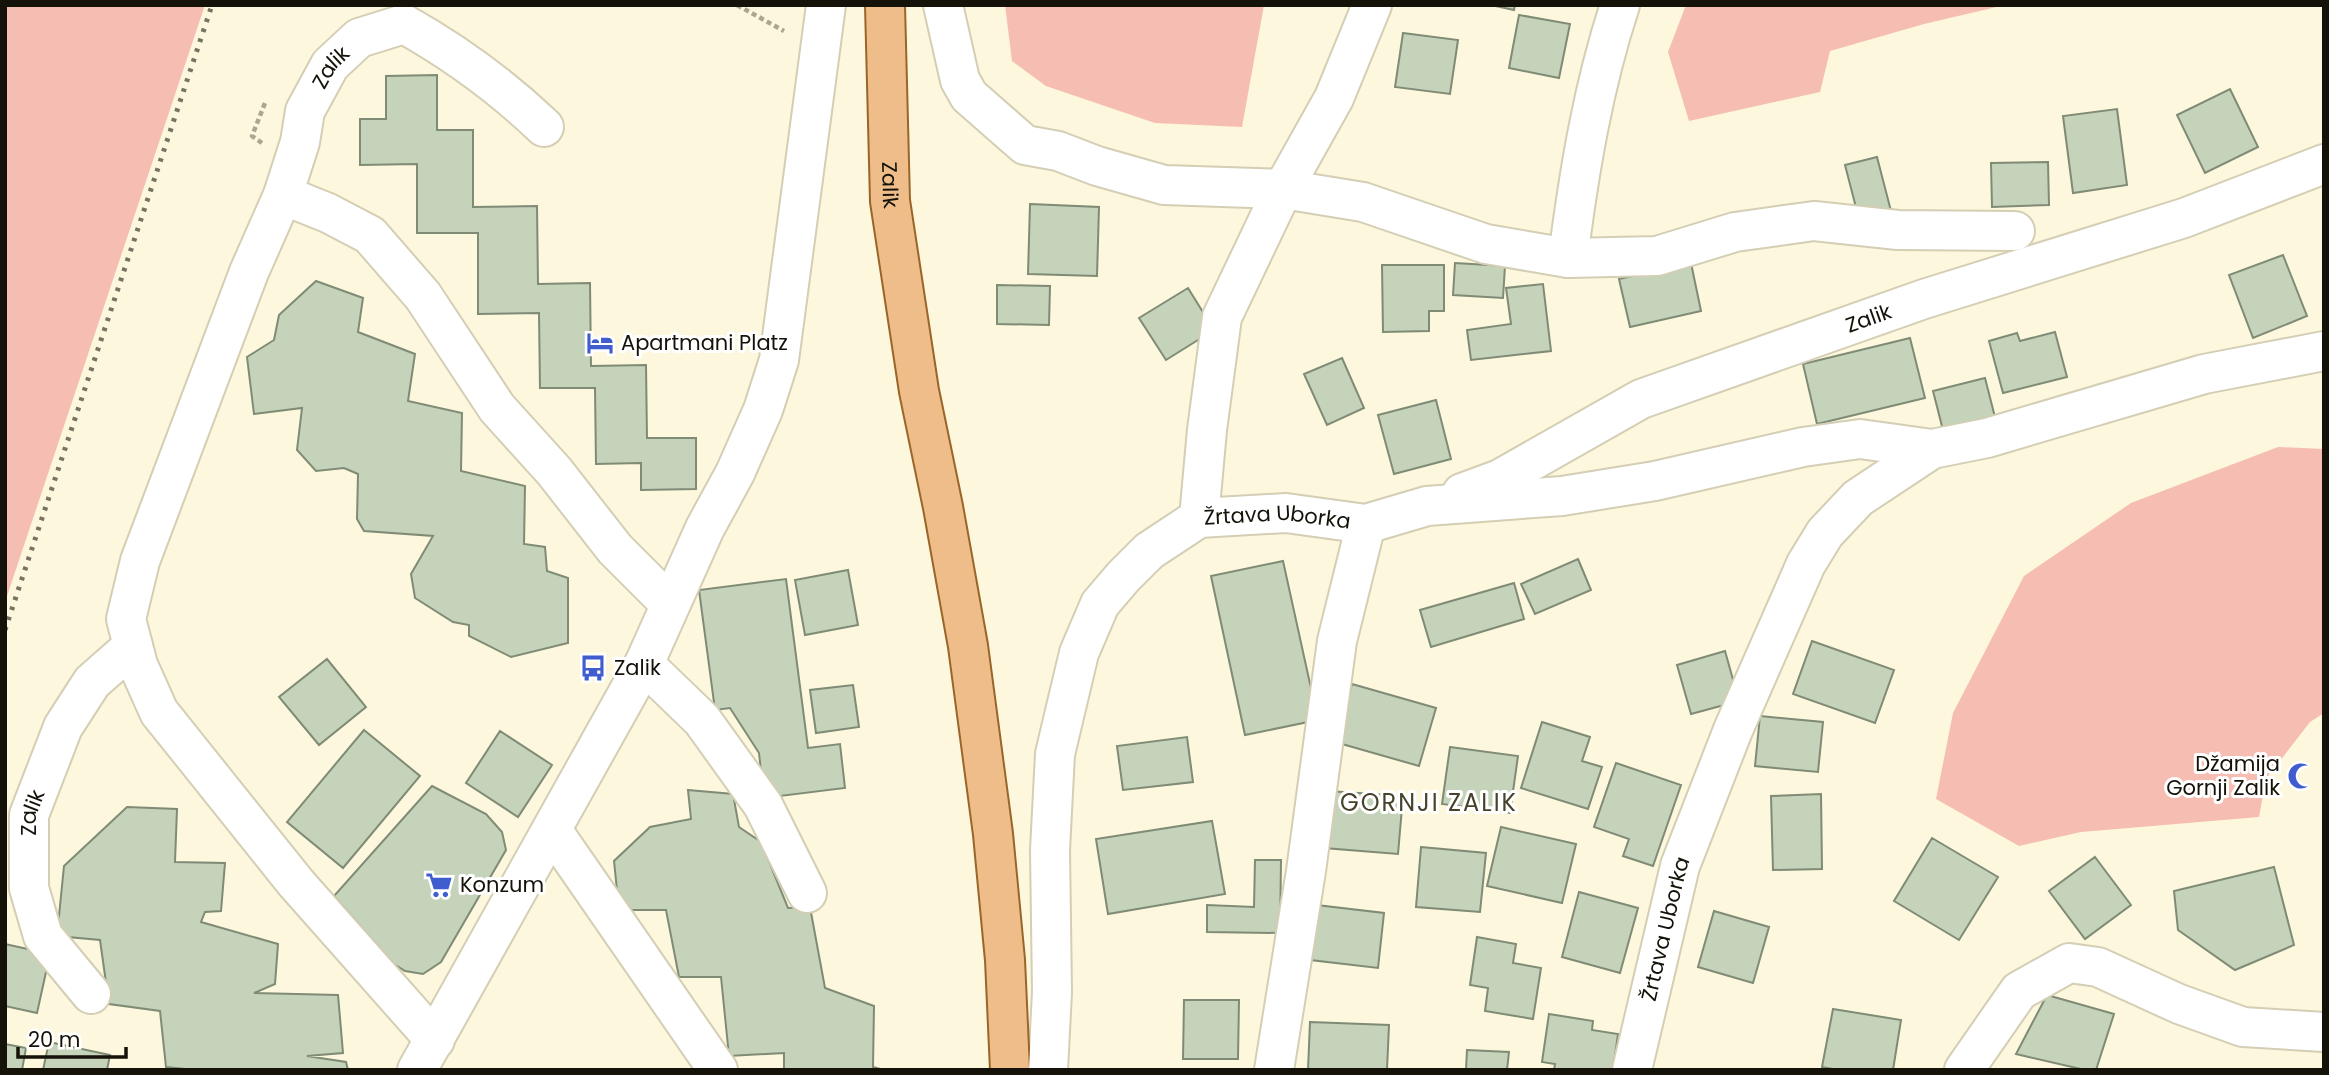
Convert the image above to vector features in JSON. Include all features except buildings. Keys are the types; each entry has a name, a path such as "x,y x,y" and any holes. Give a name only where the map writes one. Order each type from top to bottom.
{"main road":[{"name":"Zalik","path":"885,5 890,201 919,391 970,659 993,834 1005,961 1010,1070"}],"street":[{"path":"943,5 960,80 969,96 1025,145 1058,152 1164,185 1283,189 1363,202 1486,244 1568,258 1657,256 1735,232 1814,220 1898,230 2015,231"},
{"path":"1199,518 1206,430 1222,317 1283,189 1334,98 1372,5"},
{"path":"1568,258 1586,138 1620,5"},
{"name":"Zalik","path":"544,127 511,95 428,37 404,24 359,38 330,65 304,111 300,142 288,181 249,272 140,561 126,619 138,665 159,712 296,883 426,1055 644,664 705,528 735,473 763,410 779,360 823,7"},
{"name":"Zalik","path":"1366,524 1427,506 1500,479 1641,399 1924,299 2184,218 2324,164"},
{"path":"288,181 328,213 370,234 423,296 497,408 554,471 615,549 670,604"},
{"name":"Zalik","path":"1427,506 1562,496 1655,481 1803,447 1860,439 1932,449 1986,438 2204,374 2324,351"},
{"name":"Žrtava Uborka","path":"1632,1070 1680,866 1733,730 1806,564 1825,533 1858,498 1932,449"},
{"name":"Žrtava Uborka","path":"1048,1070 1052,992 1050,850 1055,754 1079,653 1100,604 1122,577 1149,551 1199,518 1286,513 1366,524 1337,640 1306,871 1275,1070"},
{"name":"Zalik","path":"90,994 43,936 30,888 30,815 63,727 92,682 133,646"},
{"path":"644,664 702,720 763,805 807,893"},
{"path":"552,830 718,1070"},
{"path":"1964,1070 2019,991 2069,963 2098,967 2179,1003 2243,1027 2324,1032"}],"path":[{"path":"737,5 785,32"},
{"path":"269,94 252,136 288,181"}],"shaded area":[{"path":"5,5 205,5 5,602"},
{"path":"1005,5 1264,5 1242,127 1155,123 1046,86 1012,61"},
{"path":"1686,5 2005,5 1924,24 1830,51 1820,92 1689,121 1668,52"},
{"path":"2278,447 2324,449 2324,713 2310,722 2266,779 2259,817 2081,832 2019,846 1936,799 1953,713 2024,576 2131,503"}],"railway":[{"path":"5,630 212,5"}],"place":[{"name":"Apartmani Platz","path":"600,343"},
{"name":"Zalik","path":"593,668"},
{"name":"Džamija Gornji Zalik","path":"2301,776"},
{"name":"Konzum","path":"439,885"}],"district":[{"name":"GORNJI ZALIK","path":"1429,803"}]}
